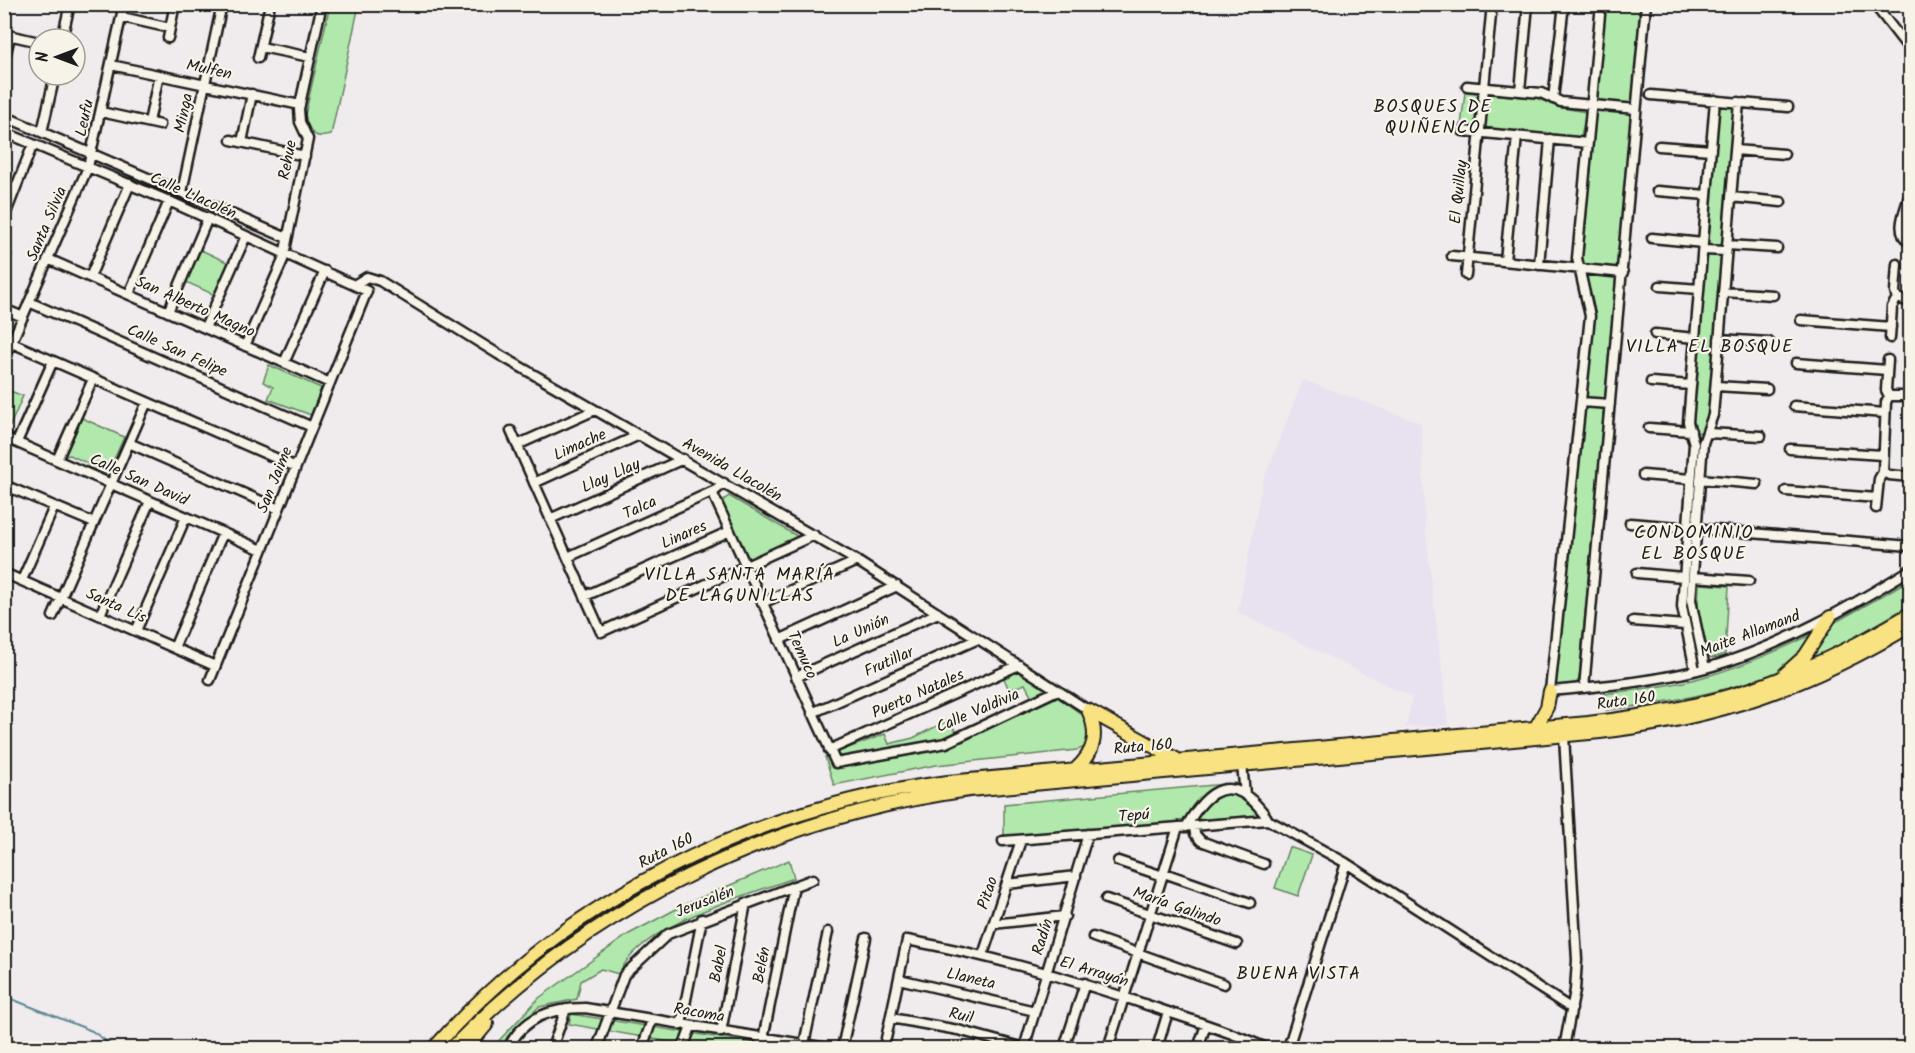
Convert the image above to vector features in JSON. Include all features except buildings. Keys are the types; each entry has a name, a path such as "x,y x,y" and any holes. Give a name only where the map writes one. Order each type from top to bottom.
{"highway":[{"name":"Ruta 160","path":"434,1048 511,972 581,920 649,878 729,840 809,811 886,792 948,782 1536,727 1672,711 1718,701 1771,684 1842,653 1911,614"},
{"path":"1771,684 1800,662 1830,617"},
{"name":"Ruta 160","path":"453,1048 528,978 598,927 672,883 741,850 824,821 890,803 969,790 1564,736 1672,722 1751,702 1836,668 1911,626"},
{"path":"1536,727 1547,708 1550,691"},
{"path":"1088,710 1178,760"},
{"path":"1075,770 1089,754 1095,742 1094,724 1088,710"},
{"path":"467,1048 528,978"}],"street":[{"path":"65,27 70,4"},
{"name":"Leufu","path":"88,167 124,4"},
{"path":"168,38 175,4"},
{"name":"Minga","path":"182,192 222,4"},
{"path":"258,58 270,4"},
{"name":"Rehue","path":"245,346 284,253 308,137 300,122 300,105 322,4"},
{"name":"El Quillay","path":"1466,275 1492,4"},
{"path":"1520,91 1528,4"},
{"path":"1553,99 1563,4"},
{"path":"1550,691 1590,316 1578,268 1601,4"},
{"path":"1584,688 1646,4"},
{"path":"1874,4 1911,50"},
{"path":"122,17 170,28"},
{"path":"4,62 7,35 27,39"},
{"path":"261,47 310,57"},
{"name":"Mulfen","path":"111,65 300,105"},
{"path":"149,122 159,75"},
{"path":"1467,86 1545,94 1553,99 1636,109"},
{"path":"42,132 52,87"},
{"path":"242,142 252,94"},
{"path":"1650,95 1788,107"},
{"path":"1696,479 1692,434 1688,422 1715,100"},
{"path":"1695,670 1682,607 1688,577 1696,479 1706,435 1712,421 1716,386 1739,102"},
{"path":"101,112 160,125"},
{"name":"Calle Llacolén","path":"4,116 287,238"},
{"path":"1463,131 1588,142"},
{"name":"Calle Llacolén","path":"4,132 208,218 367,291"},
{"path":"1505,261 1517,136"},
{"path":"1539,264 1550,139"},
{"path":"231,140 305,156"},
{"path":"4,218 8,199 33,144"},
{"path":"1659,146 1711,150"},
{"path":"1735,150 1785,154"},
{"name":"Santa Silvia","path":"4,360 88,167"},
{"path":"90,277 130,184"},
{"path":"1657,191 1707,195"},
{"path":"1911,193 1901,229 1903,237 1911,243"},
{"path":"1731,197 1781,201"},
{"path":"129,294 169,201"},
{"path":"168,312 208,218"},
{"path":"205,328 246,236"},
{"path":"1652,238 1726,248 1777,248"},
{"path":"1452,256 1623,273"},
{"name":"San Alberto Magno","path":"48,258 330,383"},
{"path":"1890,338 1892,307 1897,298 1895,292 1898,264"},
{"path":"284,363 325,271"},
{"name":"Avenida Llacolén","path":"354,285 362,278 376,279 595,410 857,561 1088,710"},
{"path":"1660,286 1699,289"},
{"name":"San Jaime","path":"210,680 367,291"},
{"path":"1723,292 1773,295"},
{"path":"1897,298 1911,302"},
{"name":"Calle San Felipe","path":"29,302 312,427"},
{"path":"4,309 23,317"},
{"path":"1801,320 1891,327"},
{"path":"1655,334 1695,338"},
{"path":"1719,339 1769,342"},
{"path":"12,343 296,468"},
{"path":"1876,508 1879,479 1883,472 1885,413 1889,396 1886,390 1888,360"},
{"path":"17,442 53,361"},
{"path":"1796,363 1887,370"},
{"path":"57,460 93,378"},
{"path":"1651,382 1691,385"},
{"path":"1716,386 1767,389"},
{"path":"1889,396 1911,396"},
{"path":"53,616 147,402"},
{"path":"1581,402 1610,405"},
{"path":"1794,406 1885,413"},
{"path":"517,445 595,410"},
{"path":"1649,428 1692,434 1761,436"},
{"path":"511,431 601,632 814,535"},
{"name":"Limache","path":"534,483 639,435"},
{"name":"Calle San David","path":"4,437 262,550"},
{"path":"129,443 279,509"},
{"path":"1790,448 1882,455"},
{"name":"Llay Llay","path":"550,519 683,459"},
{"path":"1883,472 1911,477"},
{"path":"1643,475 1757,484"},
{"name":"Talca","path":"568,557 712,492 724,483"},
{"path":"4,500 7,486 94,524"},
{"path":"1786,491 1877,498"},
{"name":"Temuco","path":"712,492 836,763"},
{"path":"100,615 150,501"},
{"path":"22,580 54,507"},
{"path":"136,631 186,517"},
{"path":"1630,523 1911,546"},
{"name":"Linares","path":"585,596 730,531"},
{"path":"174,648 223,533"},
{"path":"762,603 857,561"},
{"name":"Maite Allamand","path":"1550,691 1584,688 1705,668 1765,647 1830,617 1911,570"},
{"name":"Santa Lis","path":"4,573 215,666"},
{"path":"1637,573 1749,581"},
{"path":"1688,577 1691,607 1705,668"},
{"path":"779,640 897,586"},
{"name":"La Unión","path":"796,677 938,612"},
{"path":"1633,621 1685,625"},
{"name":"Frutillar","path":"812,713 978,639"},
{"name":"Puerto Natales","path":"829,750 1019,665"},
{"name":"Calle Valdivia","path":"836,763 946,743 1058,690"},
{"path":"1564,736 1577,960 1572,1009 1564,1048"},
{"path":"1242,765 1245,794"},
{"path":"1108,1048 1163,874 1197,807 1213,793 1227,790 1245,794 1265,813 1268,820 1346,863 1572,1009"},
{"name":"Tepú","path":"1003,841 1268,820"},
{"path":"1186,827 1201,841 1263,864"},
{"name":"Radín","path":"1024,1048 1088,834"},
{"name":"Pitao","path":"983,955 1021,840"},
{"path":"1118,861 1250,903"},
{"path":"1288,1048 1346,863"},
{"path":"1007,884 1076,876"},
{"name":"Jerusalén","path":"597,1048 622,979 630,968 668,934 702,919 813,879"},
{"name":"Belén","path":"756,1048 763,1040 794,886"},
{"name":"María Galindo","path":"1106,898 1238,944"},
{"name":"Babel","path":"721,1032 747,903"},
{"path":"993,924 1065,916"},
{"path":"683,1048 702,919"},
{"path":"804,1044 828,932"},
{"path":"1093,937 1224,984"},
{"path":"842,1048 866,938"},
{"name":"El Arrayán","path":"899,979 908,940 983,955 1085,983 1266,1048"},
{"path":"884,1048 899,979"},
{"name":"Llaneta","path":"899,979 1035,1011"},
{"path":"1064,1048 1085,983"},
{"name":"Racoma","path":"508,1048 518,1032 534,1018 566,1009 585,1008 763,1040 827,1048"},
{"path":"552,1048 566,1009"},
{"path":"1157,1048 1168,1012"},
{"name":"Ruil","path":"891,1018 958,1030 1024,1048"},
{"path":"642,1048 652,1020"},
{"path":"1198,1048 1206,1025"}],"shaded area":[{"path":"1303,380 1421,423 1425,527 1448,725 1406,727 1412,697 1238,612 1262,484"}],"green space":[{"path":"330,5 359,5 331,135 320,136 312,133 305,115"},
{"path":"1606,5 1641,5 1579,679 1576,683 1557,686 1554,682 1594,322 1594,309 1582,264"},
{"path":"1465,92 1537,98 1557,107 1586,112 1581,137 1461,126"},
{"path":"1732,106 1734,112 1707,422 1701,432 1697,433 1693,427 1693,415 1718,107"},
{"path":"201,250 231,264 217,296 186,282"},
{"path":"269,365 321,388 311,415 268,399 273,387 263,382"},
{"path":"5,389 23,396 10,426 5,424"},
{"path":"82,418 124,437 107,475 70,455 65,456"},
{"path":"729,496 802,539 751,563 721,502"},
{"path":"1910,579 1910,605 1812,659 1727,689 1606,710 1605,694 1685,682 1752,661 1807,637"},
{"path":"1699,584 1729,586 1725,654 1713,658 1709,657 1698,609"},
{"path":"1019,670 1087,718 1090,734 1086,747 1077,750 936,765 834,785 825,757 885,734 889,744 913,738 949,720 957,733 1033,699 1025,684 1009,690 1003,676"},
{"path":"1236,783 1237,795 1261,815 1004,836 1004,804"},
{"path":"1289,847 1312,855 1298,896 1275,888"},
{"path":"789,860 794,878 723,903 671,926 648,940 631,956 619,974 601,969 581,981 577,999 539,1007 507,1037 503,1048 492,1048 539,998 629,934 686,904"},
{"path":"571,1014 753,1043 750,1048 704,1048 569,1024"}],"waterway":[{"path":"4,996 92,1031 116,1048"}],"district":[{"name":"BOSQUES DE QUIÑENCO","path":"1433,117"},
{"name":"VILLA EL BOSQUE","path":"1710,347"},
{"name":"CONDOMINIO EL BOSQUE","path":"1694,543"},
{"name":"VILLA SANTA MARÍA DE LAGUNILLAS","path":"740,585"},
{"name":"BUENA VISTA","path":"1299,974"}]}
